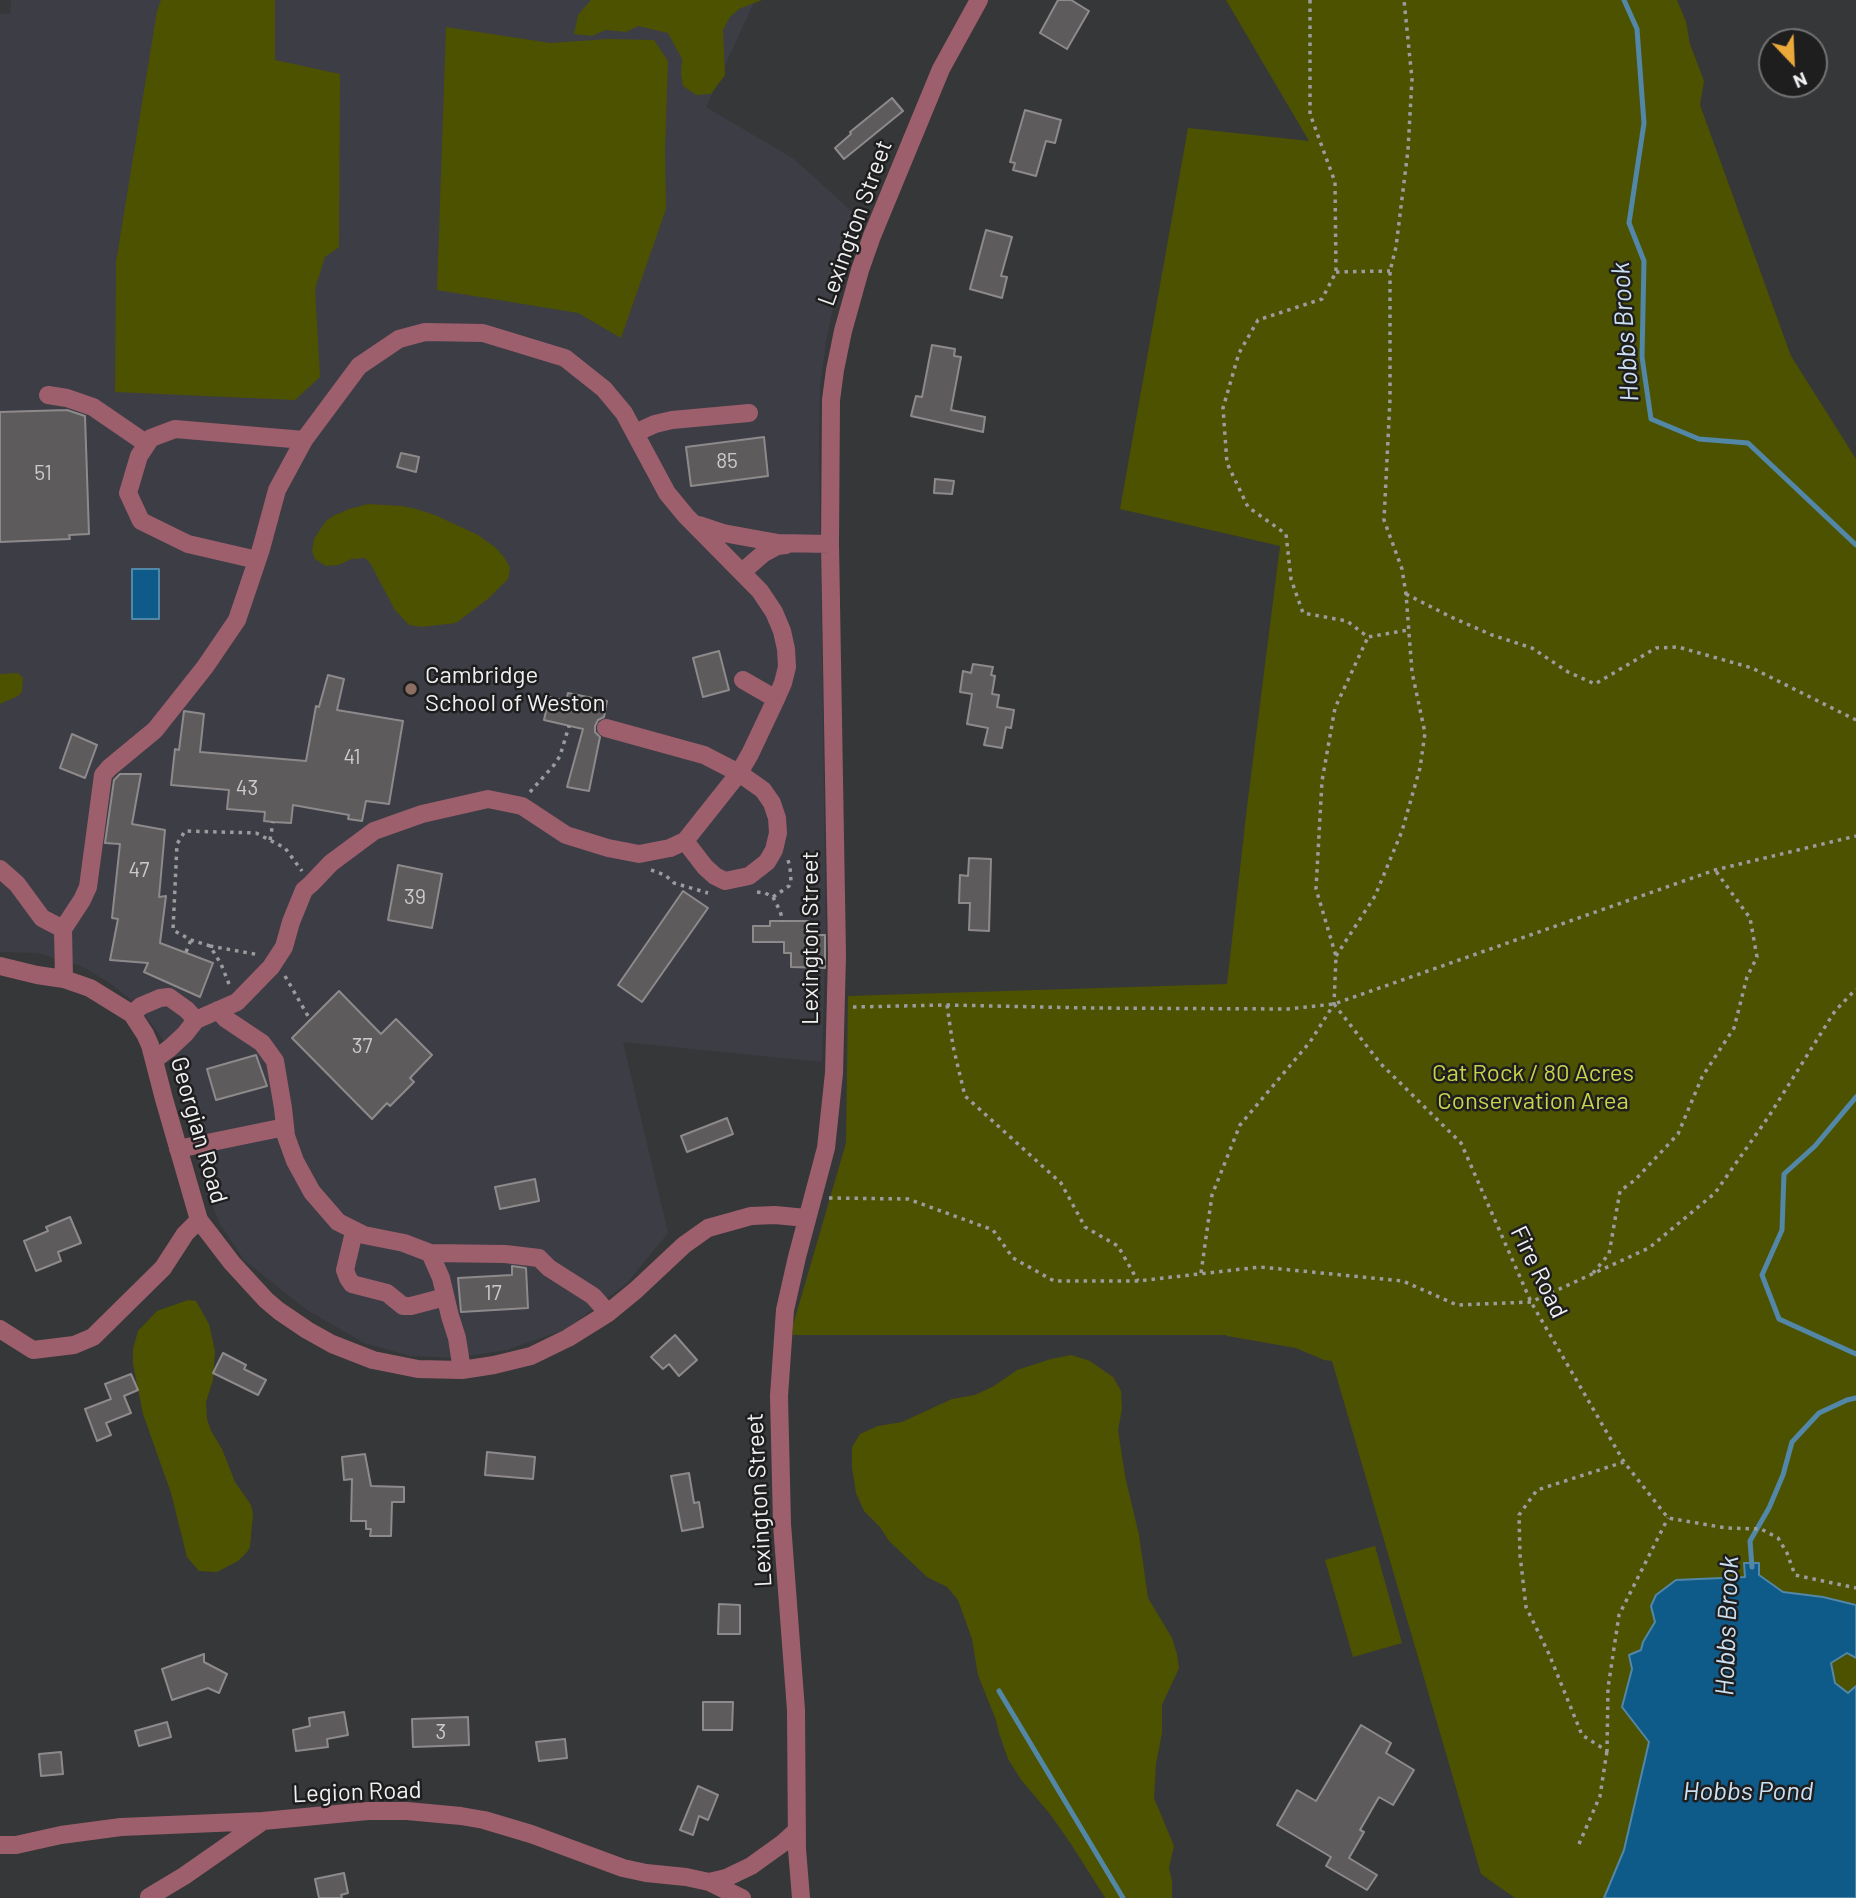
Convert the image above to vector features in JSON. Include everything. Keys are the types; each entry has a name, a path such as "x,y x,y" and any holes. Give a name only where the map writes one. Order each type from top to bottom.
{"street":[{"name":"Lexington Street","path":"801,1898 796,1831 796,1710 782,1524 779,1396 785,1310 806,1218 823,1160 830,1121 837,955 830,544 831,400 838,352 872,236 927,101 979,0"},
{"path":"64,979 63,929 89,887 103,775 155,730 205,667 237,620 276,490 304,440 359,366 399,339 425,332 482,333 565,358 611,396 624,413 667,493 770,604 785,639 786,676 739,773 685,841 670,848 639,854 566,835 522,806 488,799 422,814 374,831 331,863 304,890 284,947 271,967 237,1002 196,1020 185,1034 154,1060"},
{"path":"48,395 93,407 147,444"},
{"path":"635,433 663,422 749,412"},
{"path":"257,560 188,544 141,521 128,493 139,456 151,438 175,429 304,440"},
{"path":"692,523 723,533 789,544 830,544"},
{"path":"742,572 770,549 789,544"},
{"path":"743,680 776,699"},
{"path":"606,729 704,755 739,773 763,790 772,803 778,833 774,850 767,862 749,876 725,881 715,876 685,841"},
{"path":"0,869 17,884 41,918 63,929"},
{"name":"Georgian Road","path":"0,966 64,979 90,988 132,1014 145,1034 154,1060 199,1220 232,1263 266,1300 291,1320 344,1350 387,1364 418,1369 462,1370 531,1356 568,1338 608,1313 684,1245 708,1228 751,1216 775,1214 806,1218"},
{"path":"132,1014 141,1006 169,996 196,1020"},
{"path":"218,1010 226,1019 262,1043 275,1061 285,1127 295,1161 303,1178 338,1223 354,1232 404,1243 430,1253 505,1254 539,1258 549,1268 593,1296 608,1313"},
{"path":"178,1149 285,1127"},
{"path":"0,1329 33,1350 74,1345 93,1337 163,1268 185,1234 199,1220"},
{"path":"354,1232 346,1266 350,1281 387,1293 406,1306 445,1297"},
{"path":"430,1253 438,1268 457,1338 462,1370"},
{"name":"Legion Road","path":"0,1845 16,1845 113,1828 264,1821 368,1811 407,1811 484,1820 636,1871 709,1882 743,1898"},
{"path":"149,1897 264,1821"},
{"name":"Legion Road","path":"709,1882 726,1878 751,1866 796,1831"}],"path":[{"path":"1310,0 1310,114 1335,182 1336,272 1322,299 1258,320 1239,353 1223,408 1227,463 1248,507 1286,534 1291,579 1303,614 1347,621 1368,637 1408,630"},
{"path":"1336,956 1375,896 1402,831 1420,768 1425,733 1412,672 1402,569 1384,520 1390,399 1390,271 1396,247 1408,150 1412,79 1404,0"},
{"path":"1336,272 1390,271"},
{"path":"1406,594 1492,635 1532,648 1568,672 1595,684 1656,648 1678,647 1752,668 1856,720"},
{"path":"1201,1273 1212,1195 1240,1125 1310,1042 1334,1004 1336,956 1316,888 1322,781 1335,708 1368,637"},
{"path":"522,806 530,790 560,756 569,726"},
{"path":"270,840 273,822"},
{"path":"309,1021 275,958 210,946 173,930 177,844 185,831 256,833 285,848 311,884"},
{"path":"836,1006 1287,1009 1334,1004 1715,870 1856,836"},
{"path":"773,897 789,886 791,881 788,859 774,850"},
{"path":"1531,1302 1593,1273 1609,1254 1620,1191 1635,1180 1678,1134 1702,1077 1734,1028 1747,977 1758,957 1750,918 1715,870"},
{"path":"186,952 191,940"},
{"path":"210,946 237,1002"},
{"path":"812,1198 908,1199 993,1230 1013,1258 1054,1280 1138,1280 1261,1267 1404,1281 1457,1306 1531,1302 1649,1248 1715,1193 1769,1116 1835,1011 1856,989"},
{"name":"Fire Road","path":"1334,1004 1380,1063 1461,1143 1531,1302 1624,1461 1668,1518"},
{"path":"947,1005 965,1096 1061,1183 1085,1227 1118,1246 1138,1280"},
{"path":"1607,1751 1582,1735 1549,1654 1526,1607 1520,1555 1520,1515 1536,1490 1624,1461"},
{"path":"1579,1844 1600,1796 1607,1751 1608,1688 1619,1615 1668,1518 1726,1528 1762,1529 1778,1538 1795,1575 1856,1588"}],"shaded area":[{"name":"Cambridge School of Weston","path":"11,0 755,0 706,107 794,159 859,218 835,298 820,387 826,935 822,1062 623,1042 668,1233 627,1283 565,1330 506,1350 455,1358 410,1356 364,1343 307,1310 244,1260 220,1224 205,1189 179,1073 162,1038 147,1018 130,999 81,966 38,953 0,952 0,14 10,14"}],"green space":[{"path":"161,0 275,0 275,60 340,74 339,247 325,257 315,289 320,377 295,400 115,392 116,262"},
{"path":"591,0 762,0 739,9 730,17 723,30 725,75 711,94 696,95 683,86 682,59 668,33 638,26 626,32 606,30 592,36 574,34 578,15"},
{"name":"Cat Rock / 80 Acres Conservation Area","path":"1226,0 1677,0 1704,81 1700,105 1791,356 1856,459 1856,1605 1783,1592 1759,1575 1759,1563 1745,1577 1676,1580 1651,1606 1656,1622 1643,1642 1641,1651 1629,1655 1632,1669 1622,1707 1649,1742 1624,1850 1604,1898 1515,1898 1481,1874 1332,1361 1296,1348 1226,1335 793,1335 793,1325 846,1143 848,996 1227,984 1280,546 1120,509 1188,128 1309,141"},
{"path":"446,27 550,43 608,39 654,40 668,61 666,209 621,338 578,313 437,290"},
{"path":"368,504 416,509 478,535 504,557 510,568 508,579 489,598 456,623 422,627 409,625 395,610 365,558 326,566 315,559 312,552 314,539 325,522 349,509"},
{"path":"18,673 23,678 22,692 0,704 0,674"},
{"path":"188,1300 196,1301 209,1324 215,1351 213,1380 206,1402 207,1419 235,1482 251,1505 253,1514 250,1547 247,1552 238,1561 217,1572 199,1571 187,1557 171,1493 143,1414 133,1364 133,1349 138,1331 157,1311"},
{"path":"1071,1355 1090,1361 1113,1377 1121,1391 1122,1409 1118,1430 1125,1476 1139,1535 1148,1598 1172,1638 1177,1654 1179,1668 1162,1705 1162,1733 1156,1764 1154,1798 1174,1846 1169,1868 1172,1898 1104,1896 1050,1814 1022,1781 1008,1759 978,1675 972,1639 958,1600 947,1587 927,1577 889,1541 864,1511 856,1493 852,1447 860,1434 878,1426 902,1422 952,1399 975,1395 1017,1370"},
{"path":"1375,1546 1402,1643 1353,1657 1325,1560"},
{"path":"1848,1653 1856,1658 1856,1686 1848,1693 1835,1683 1831,1663"}],"water":[{"path":"132,569 159,569 159,619 132,619"},
{"name":"Hobbs Pond","path":"1744,1563 1759,1563 1759,1575 1783,1592 1856,1605 1856,1658 1847,1653 1831,1663 1835,1683 1848,1693 1856,1686 1856,1898 1604,1898 1624,1850 1649,1742 1622,1707 1632,1669 1629,1655 1641,1650 1655,1622 1651,1606 1656,1595 1676,1580 1745,1577"}],"building":[{"path":"1058,0 1071,0 1089,11 1067,49 1040,33"},
{"path":"892,98 903,111 844,159 835,148 850,132"},
{"path":"1025,110 1061,120 1055,143 1046,141 1036,176 1013,170 1015,163 1010,162"},
{"path":"986,230 1012,237 1001,276 1007,277 1002,298 970,289"},
{"path":"932,345 955,349 954,356 961,357 951,410 985,417 983,432 911,416 916,396 922,397"},
{"path":"67,410 85,416 89,534 69,535 70,539 0,542 0,412"},
{"path":"764,437 768,476 691,486 686,447"},
{"path":"401,453 419,457 416,472 397,467"},
{"path":"935,479 954,481 952,494 934,493"},
{"path":"719,651 729,690 703,697 693,658"},
{"path":"973,664 993,667 991,675 995,676 992,694 999,695 997,707 1014,710 1011,728 1006,727 1002,748 984,745 988,728 967,724 972,694 960,692 963,671 971,673"},
{"path":"328,675 344,679 337,710 403,721 389,804 366,801 362,821 348,819 349,815 293,805 291,823 273,822 264,821 265,812 227,809 229,790 171,785 175,749 179,750 184,711 204,714 200,752 306,761 316,706 319,707"},
{"path":"568,693 607,701 604,717 598,720 595,726 595,732 600,737 589,791 567,787 583,729 544,720 549,697 566,701"},
{"path":"72,734 97,745 85,778 60,768"},
{"path":"120,774 141,774 132,824 165,830 159,897 166,896 160,943 213,963 200,997 144,972 148,963 110,960 118,919 112,918 120,844 105,843 114,780"},
{"path":"969,858 991,859 989,931 969,930 970,903 959,903 960,875 968,876"},
{"path":"398,865 442,874 432,928 388,920"},
{"path":"683,891 708,908 642,1002 618,985"},
{"path":"770,921 808,921 808,935 825,935 825,968 791,967 791,953 784,953 784,942 753,942 753,926 770,926"},
{"path":"339,991 381,1034 396,1019 432,1055 410,1078 414,1082 390,1106 387,1103 372,1119 292,1038"},
{"path":"256,1055 267,1086 216,1100 207,1069"},
{"path":"727,1118 733,1134 687,1152 681,1136"},
{"path":"535,1179 539,1201 500,1209 495,1187"},
{"path":"70,1217 81,1243 58,1252 61,1261 36,1271 24,1241 48,1231 46,1227"},
{"path":"512,1266 526,1268 528,1308 461,1312 458,1278 512,1275"},
{"path":"675,1335 697,1360 679,1376 669,1364 663,1369 651,1357"},
{"path":"223,1353 246,1365 244,1369 266,1380 258,1395 213,1373"},
{"path":"131,1374 138,1390 124,1396 131,1413 106,1423 111,1435 97,1441 85,1409 111,1399 105,1384"},
{"path":"487,1452 535,1457 533,1479 485,1475"},
{"path":"365,1454 371,1486 404,1487 404,1502 392,1502 391,1536 370,1536 371,1529 366,1529 366,1521 351,1521 352,1479 344,1480 342,1457"},
{"path":"689,1473 694,1503 699,1502 703,1527 682,1531 671,1476"},
{"path":"719,1604 740,1605 740,1634 718,1634"},
{"path":"204,1654 204,1662 227,1674 219,1693 208,1688 172,1700 162,1669"},
{"path":"703,1702 733,1702 732,1730 703,1730"},
{"path":"344,1712 348,1735 327,1739 328,1747 296,1751 293,1730 310,1726 309,1718"},
{"path":"468,1717 469,1745 413,1747 412,1719"},
{"path":"167,1722 171,1737 139,1746 135,1731"},
{"path":"1361,1725 1391,1743 1386,1753 1414,1770 1393,1805 1379,1797 1360,1830 1364,1832 1349,1858 1377,1875 1367,1890 1326,1866 1331,1857 1277,1825 1297,1790 1316,1801"},
{"path":"565,1739 567,1758 539,1761 536,1742"},
{"path":"61,1752 63,1774 41,1776 39,1754"},
{"path":"698,1786 718,1795 708,1820 699,1816 693,1835 680,1830"},
{"path":"344,1873 348,1893 341,1895 342,1898 319,1898 315,1879"}],"waterway":[{"name":"Hobbs Brook","path":"1624,0 1637,29 1644,123 1629,223 1644,261 1642,357 1651,419 1699,439 1748,443 1856,545"},
{"name":"Hobbs Brook","path":"1856,1097 1815,1146 1784,1174 1782,1230 1762,1275 1779,1319 1856,1354"},
{"name":"Hobbs Brook","path":"1752,1567 1750,1541 1769,1508 1783,1475 1792,1442 1819,1413 1856,1398"},
{"path":"999,1691 1123,1898"}],"place":[{"name":"Cambridge School of Weston","path":"411,689"}]}
